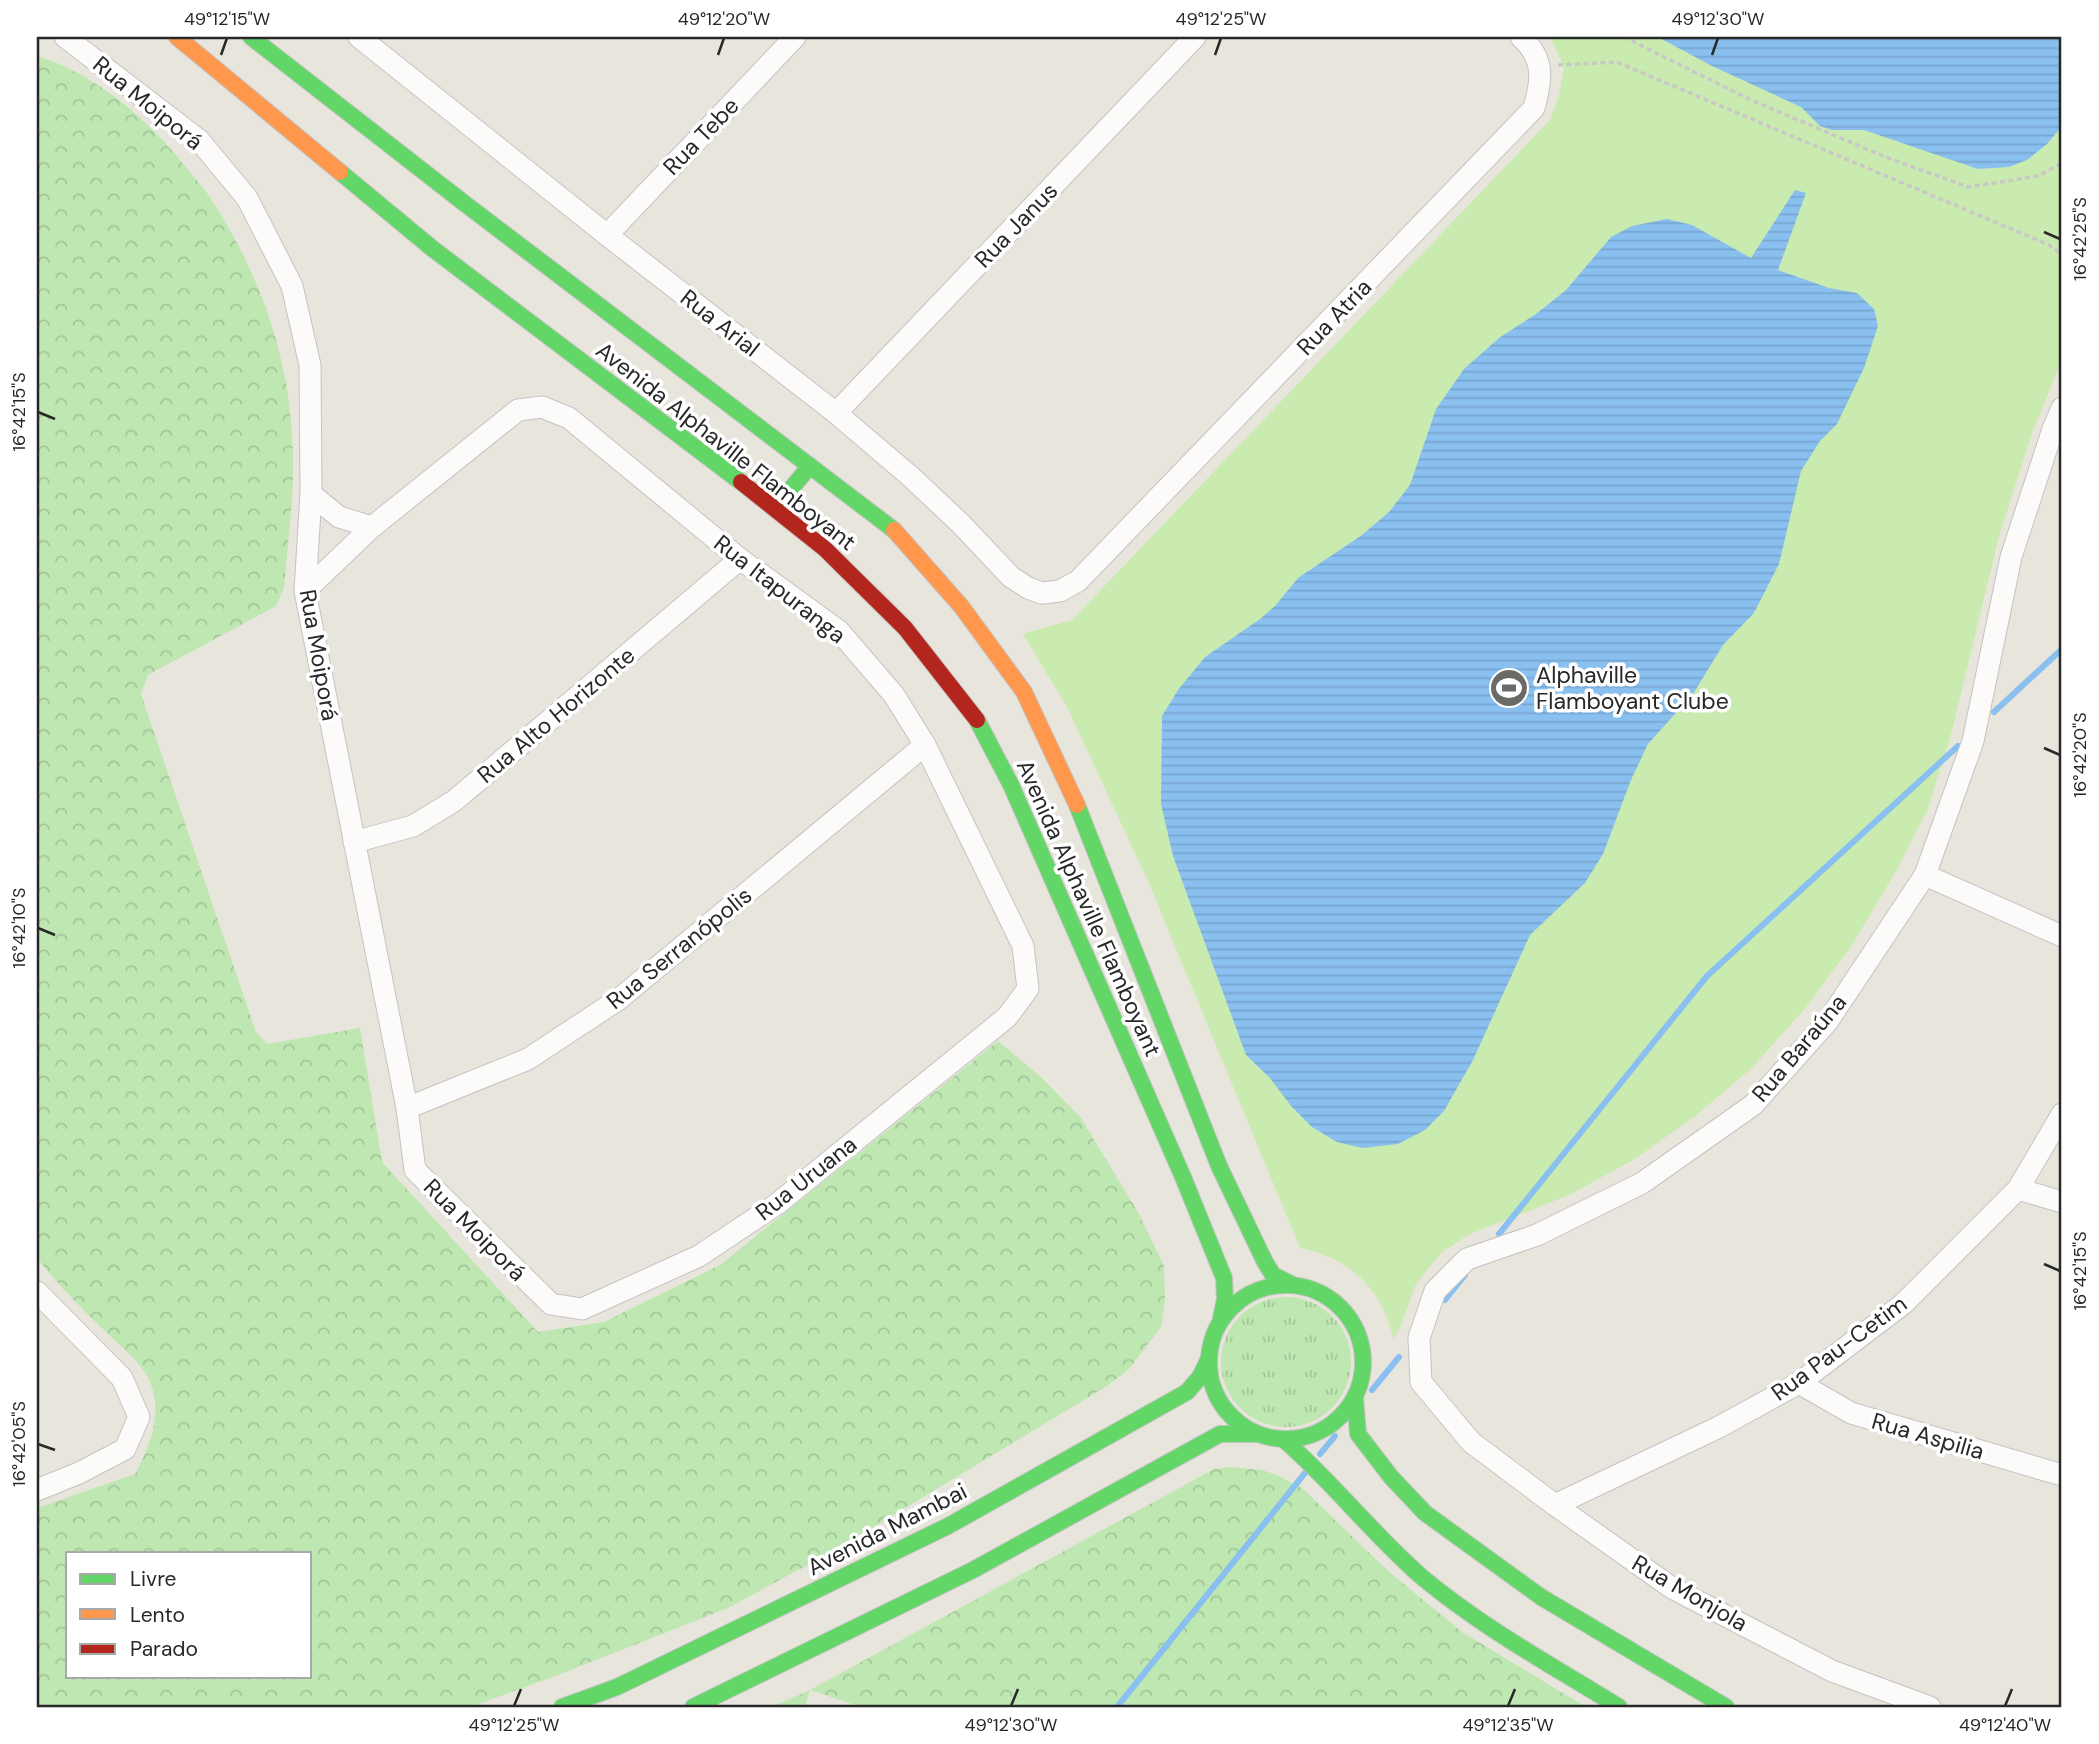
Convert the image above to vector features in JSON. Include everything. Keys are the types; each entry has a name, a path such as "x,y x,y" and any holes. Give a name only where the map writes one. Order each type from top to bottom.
{"street":[{"name":"Rua Moiporá","path":"65,37 199,140 247,198 292,286 310,365 311,494 305,591 407,1108 415,1170 551,1304"},
{"name":"Avenida Alphaville Flamboyant","path":"177,37 433,248 775,508 825,550 905,628 971,712 1011,785 1183,1177 1224,1278 1221,1318"},
{"name":"Avenida Alphaville Flamboyant","path":"251,37 464,203 894,530 961,606 1024,692 1070,789 1219,1166 1265,1262 1273,1275 1291,1284"},
{"name":"Rua Arial","path":"359,37 383,43 607,234 836,413 920,485 1011,577 1042,593 1060,591 1079,581"},
{"name":"Rua Tebe","path":"607,234 795,37"},
{"name":"Rua Janus","path":"836,413 1195,37"},
{"path":"1521,37 1531,46 1540,66"},
{"name":"Rua Atria","path":"1079,581 1518,128 1534,108 1541,84 1540,66"},
{"name":"Rua Itapuranga","path":"372,527 518,410 542,407 569,418 740,559 839,631 894,695 925,745 1023,946 1028,989"},
{"name":"Rua Baraúna","path":"1471,1442 1420,1382 1419,1338 1435,1291 1467,1259 1537,1235 1642,1183 1753,1104 1828,1021 1924,875 1973,741 2011,557 2062,408"},
{"path":"775,508 810,466"},
{"path":"305,591 372,527 339,517 311,494"},
{"name":"Rua Alto Horizonte","path":"354,842 413,826 454,801 740,559"},
{"name":"Rua Serranópolis","path":"407,1108 528,1059 619,999 925,745"},
{"path":"1924,875 2062,936"},
{"name":"Rua Uruana","path":"551,1304 582,1309 699,1256 777,1204 1007,1017 1028,989"},
{"name":"Rua Pau-Cetim","path":"1555,1505 1719,1427 1799,1384 1903,1304 2018,1189 2062,1114"},
{"path":"2018,1189 2062,1202"},
{"path":"693,1707 974,1570 1220,1434 1237,1432 1283,1439 1310,1436 1339,1419 1355,1398 1363,1373 1362,1345 1354,1325 1340,1306 1317,1290 1291,1284 1265,1287 1240,1298 1221,1318 1210,1342 1208,1369 1217,1398 1234,1419 1257,1434"},
{"path":"37,1292 122,1378 139,1416 125,1449 79,1473 37,1490"},
{"name":"Avenida Mambai","path":"562,1707 617,1687 948,1526 1187,1392 1200,1377 1209,1358"},
{"name":"Rua Aspilia","path":"1799,1384 1851,1413 2062,1475"},
{"path":"1355,1398 1358,1434 1391,1477 1425,1513 1541,1597 1726,1707"},
{"path":"1283,1439 1307,1458 1378,1536 1424,1578 1470,1614 1619,1707"},
{"name":"Rua Monjola","path":"1471,1442 1672,1588 1832,1671 1930,1707"}],"path":[{"path":"1624,37 1751,100 1883,156 1968,187 2038,176 2062,163"},
{"path":"1540,66 1617,62 2049,246 2062,255"}],"green space":[{"name":"Alphaville Flamboyant Clube","path":"1550,37 2062,37 2062,359 2032,433 1999,536 1951,735 1927,811 1895,873 1852,945 1807,1006 1751,1069 1694,1117 1635,1159 1569,1195 1468,1235 1441,1253 1416,1284 1400,1328 1393,1339 1381,1305 1362,1278 1334,1259 1300,1248 1148,881 1067,707 1023,634 1072,620 1550,120 1559,96 1564,67"},
{"path":"37,56 78,73 116,97 166,143 202,186 247,263 261,295 282,362 292,431 293,466 284,588 276,606 148,675 141,694 256,1032 267,1044 360,1028 382,1162 538,1332 604,1322 720,1265 998,1041 1042,1078 1081,1118 1139,1214 1164,1266 1165,1301 1161,1327 1129,1369 1107,1386 839,1548 728,1608 471,1707 37,1707 37,1508 135,1474 151,1439 155,1413 152,1388 143,1370 53,1278 37,1258"},
{"path":"1286,1297 1311,1302 1332,1316 1346,1337 1351,1362 1346,1387 1332,1408 1311,1422 1286,1427 1261,1422 1240,1408 1226,1387 1221,1362 1226,1337 1240,1316 1261,1302"},
{"path":"1230,1467 1262,1470 1302,1488 1388,1571 1462,1632 1586,1707 861,1707 810,1690 1214,1469"},
{"path":"810,1690 805,1707 771,1707"}],"water":[{"path":"1658,37 2062,37 2062,126 2047,144 2027,160 2009,167 1978,169 1864,130 1832,130 1820,126 1801,107 1712,66"},
{"path":"1795,190 1806,193 1778,270 1829,288 1857,293 1874,309 1878,326 1864,368 1837,424 1820,441 1801,471 1779,564 1754,613 1723,645 1693,694 1648,744 1631,780 1603,854 1585,883 1530,935 1473,1060 1444,1111 1425,1130 1398,1144 1362,1148 1337,1142 1312,1127 1291,1106 1270,1078 1246,1055 1173,856 1161,804 1162,716 1178,690 1205,657 1260,619 1275,606 1298,578 1362,535 1389,512 1410,485 1436,409 1464,369 1499,338 1566,290 1611,237 1632,226 1667,219 1692,225 1751,258"}],"waterway":[{"path":"1994,712 2062,649"},
{"path":"1499,1234 1707,976 1958,746"},
{"path":"1445,1300 1465,1275"},
{"path":"1372,1390 1399,1357"},
{"path":"1320,1454 1335,1436"},
{"path":"1117,1707 1305,1473"}],"traffic: fast":[{"path":"251,37 464,203 894,530"},
{"path":"340,172 433,249 741,482"},
{"path":"775,508 810,466"},
{"path":"977,720 1011,785 1183,1177 1224,1278 1225,1299 1221,1318"},
{"path":"1077,805 1219,1166 1265,1262 1273,1275 1291,1284"},
{"path":"1286,1285 1316,1291 1341,1307 1357,1332 1363,1362 1357,1392 1341,1417 1316,1433 1286,1439 1256,1433 1231,1417 1215,1392 1209,1362 1215,1332 1231,1307 1256,1291 1286,1285"},
{"path":"562,1707 617,1687 948,1526 1187,1392 1200,1377 1209,1358"},
{"path":"1355,1398 1358,1434 1391,1477 1425,1513 1541,1597 1726,1707"},
{"path":"693,1707 973,1570 1220,1434 1257,1434"},
{"path":"1283,1439 1423,1578 1494,1630 1619,1707"}],"traffic: slow":[{"path":"177,37 340,172"},
{"path":"894,530 961,606 1024,692 1077,805"}],"traffic: jam":[{"path":"741,482 825,549 905,628 977,720"}],"place":[{"name":"Alphaville Flamboyant Clube","path":"1509,688"}]}
